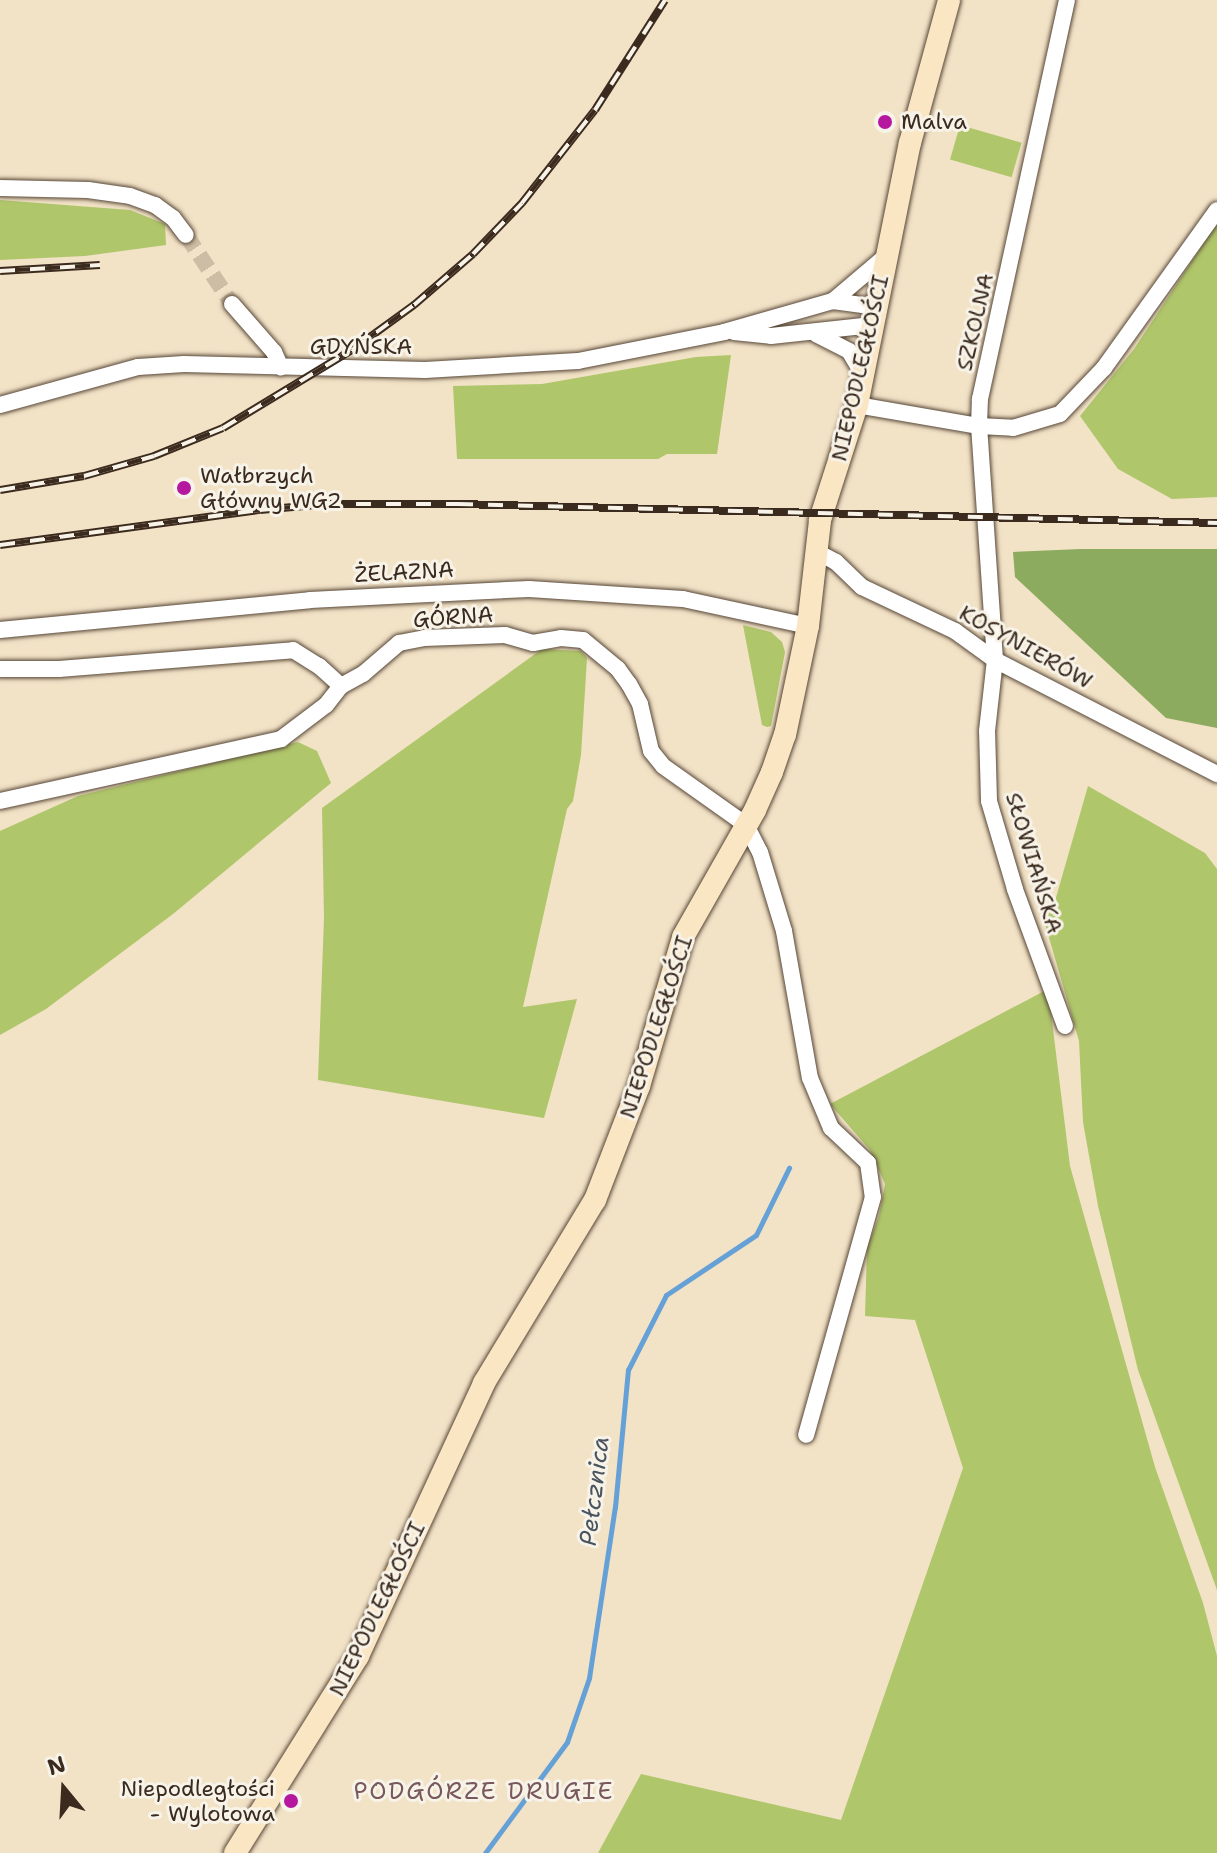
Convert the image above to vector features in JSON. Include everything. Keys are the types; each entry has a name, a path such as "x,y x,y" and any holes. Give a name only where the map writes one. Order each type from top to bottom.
{"main road":[{"name":"NIEPODLEGŁOŚCI","path":"235,1853 358,1656 484,1383 595,1200 639,1086 683,937 761,798 785,735 808,626 819,553 820,520 857,405 910,143 949,0"}],"street":[{"name":"SZKOLNA","path":"995,660 979,426 980,399 1067,0"},
{"path":"0,188 88,190 130,196 155,205 173,218 186,235"},
{"path":"857,405 979,426 1013,428 1060,414 1104,368 1217,210"},
{"name":"GDYŃSKA","path":"0,405 138,367 184,364 425,370 578,361 724,332 833,301 887,255"},
{"name":"GDYŃSKA","path":"833,301 874,316"},
{"path":"232,304 274,352 281,368"},
{"name":"GDYŃSKA","path":"724,332 771,336 815,333 874,316"},
{"path":"815,333 849,351 862,373"},
{"name":"KOSYNIERÓW","path":"819,553 836,562 862,587 955,631 995,660 1217,774"},
{"name":"ŻELAZNA","path":"0,630 310,600 529,589 692,600 808,626"},
{"name":"GÓRNA","path":"341,686 363,674 399,643 424,638 505,635 533,643 561,638 583,640 618,669 629,684 640,704 651,751 663,766 746,825"},
{"path":"0,669 59,669 293,650 319,666 341,686 326,705 281,739 0,801"},
{"name":"SŁOWIAŃSKA","path":"995,660 987,731 989,801 1015,889 1065,1026"},
{"path":"746,825 760,852 784,931 810,1078 831,1128 868,1163 873,1197 806,1435"}],"green space":[{"path":"960,125 1022,143 1012,177 950,160"},
{"path":"0,200 130,210 165,224 166,245 85,256 0,260"},
{"path":"1217,223 1217,497 1172,499 1118,469 1080,416 1134,349"},
{"path":"731,355 717,454 667,454 658,459 457,459 453,386 542,384 696,357"},
{"path":"1217,549 1217,728 1166,718 1015,577 1013,552"},
{"path":"743,625 771,632 782,642 785,652 771,726 762,725"},
{"path":"542,649 581,651 587,658 581,755 573,801 567,809 523,1007 577,999 544,1118 318,1080 324,918 322,808"},
{"path":"298,742 317,751 331,783 173,914 46,1009 0,1035 0,831 78,796"},
{"path":"1088,786 1205,853 1217,869 1217,1590 1138,1370 1098,1206 1083,1122 1079,1041 1041,910 1055,901"},
{"path":"1048,989 1070,1166 1155,1467 1203,1603 1217,1656 1217,1853 598,1853 641,1774 841,1820 963,1468 915,1320 865,1316 867,1248 879,1216 885,1184 870,1150 830,1104"}],"waterway":[{"name":"Pełcznica","path":"485,1853 567,1742 589,1678 615,1507 628,1370 666,1295 756,1235 789,1168"}],"tunnel":[{"path":"186,235 232,304"}],"railway":[{"path":"0,490 84,476 154,456 223,428 352,350 414,305 473,254 522,203 595,110 665,0"},
{"path":"0,271 100,265"},
{"path":"0,545 326,504 458,504 1217,523"}],"place":[{"name":"Malva","path":"885,122"},
{"name":"Wałbrzych Główny WG2","path":"184,488"},
{"name":"Niepodległości - Wylotowa","path":"291,1801"}],"district":[{"name":"PODGÓRZE DRUGIE","path":"484,1792"}]}
